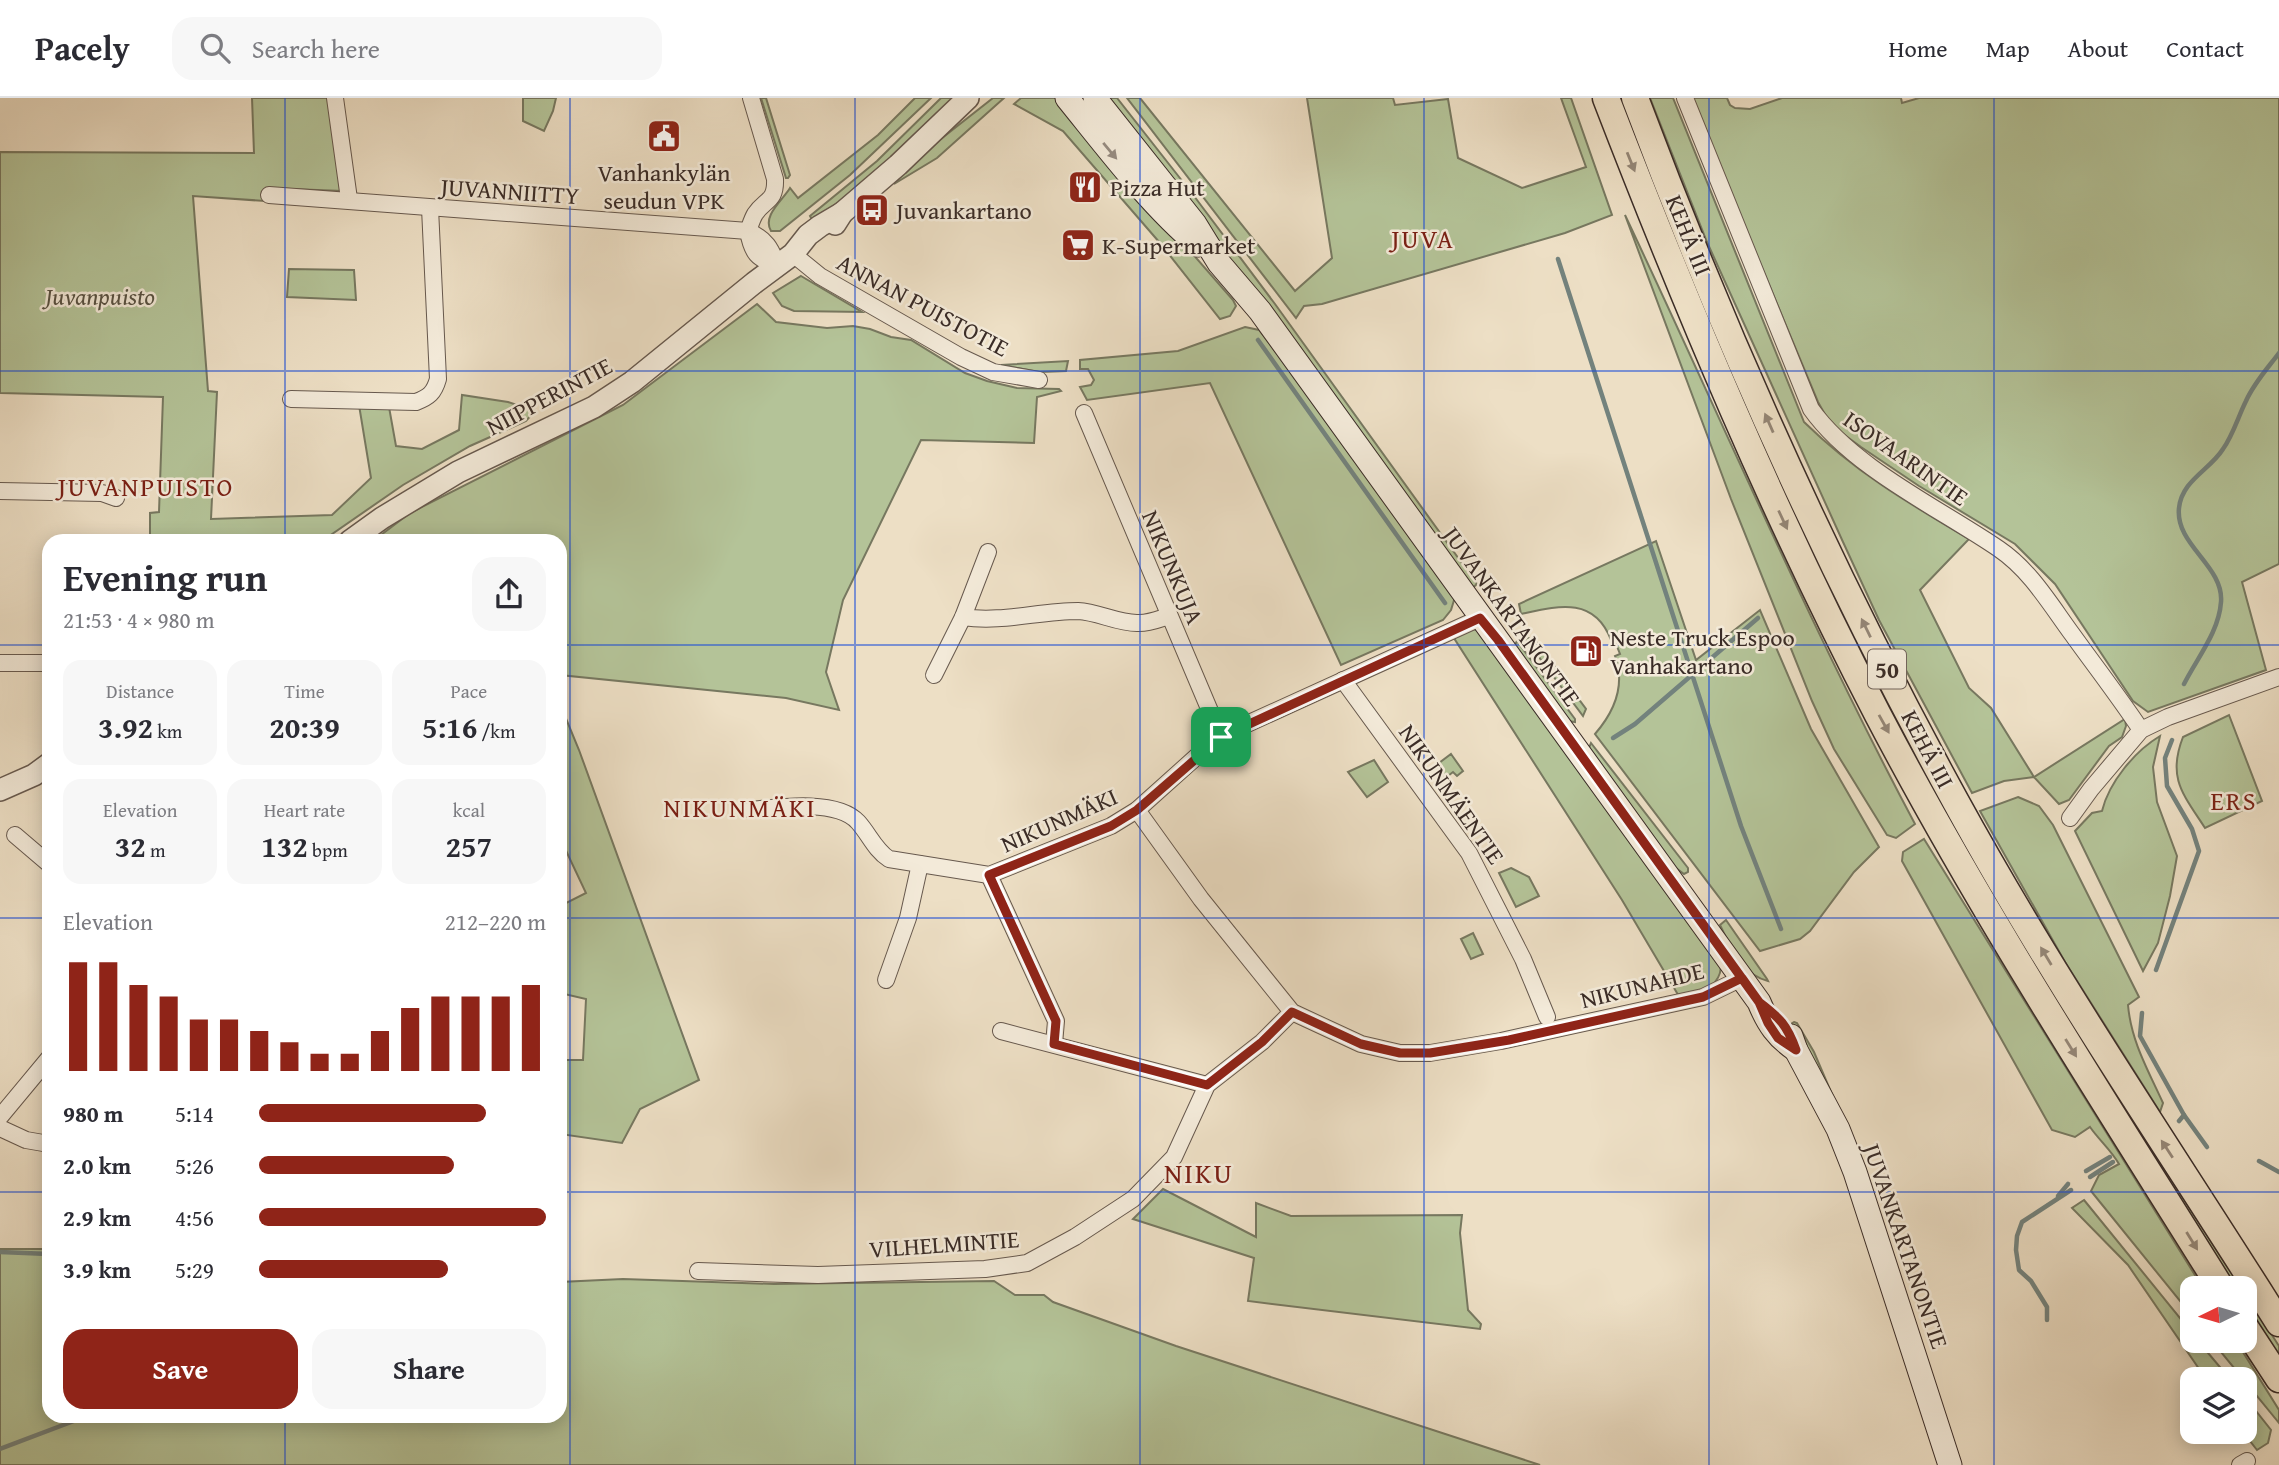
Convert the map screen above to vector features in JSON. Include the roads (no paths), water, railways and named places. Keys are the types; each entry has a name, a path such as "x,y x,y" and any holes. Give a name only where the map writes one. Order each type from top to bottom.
{"highway":[{"name":"KEHÄ III","path":"1606,98 1719,381 1796,548 1879,715 1993,923 2214,1276"},
{"name":"KEHÄ III","path":"1635,98 1738,353 1814,521 1902,701 2014,904 2107,1056 2279,1323"},
{"path":"2258,1347 2279,1379"}],"main road":[{"name":"JUVANKARTANONTIE","path":"1067,98 1110,151 1183,232 1219,262"},
{"name":"JUVANKARTANONTIE","path":"1095,98 1195,224 1219,262 1260,311 1759,1002 1780,1018 1790,1031 1796,1050 1825,1101 1855,1172 1950,1465"}],"street":[{"path":"335,98 349,200"},
{"path":"751,98 775,179 775,190 768,202 756,212 748,231 762,237 785,260"},
{"name":"ISOVAARINTIE","path":"1685,98 1811,409 1825,428 1847,449 2000,550 2026,572 2119,695 2141,730"},
{"name":"NIIPPERINTIE","path":"360,534 458,472 594,407 632,382 754,283 785,260 815,245 828,234 842,214 968,100"},
{"name":"JUVANNIITTY","path":"269,195 748,231"},
{"path":"291,399 416,402 435,391 438,379 430,208"},
{"name":"ANNAN PUISTOTIE","path":"785,260 820,276 961,357 993,372 1039,380"},
{"name":"NIKUNKUJA","path":"1084,414 1221,737"},
{"path":"0,491 103,494 116,498"},
{"path":"934,675 963,617 988,552"},
{"path":"963,617 984,620 1058,611 1082,611 1133,624 1169,616"},
{"name":"NIKUNMÄKI","path":"751,810 796,806 847,814 856,819 881,854 889,859 989,875 1111,826 1137,810 1221,737 1480,618"},
{"path":"0,663 42,663"},
{"path":"2070,818 2141,730 2168,717 2279,677"},
{"name":"NIKUNMÄENTIE","path":"1343,680 1469,853 1523,959 1549,1023"},
{"path":"0,790 42,769"},
{"path":"1137,810 1201,899 1292,1012"},
{"path":"15,835 42,858"},
{"path":"886,980 908,918 920,864"},
{"path":"989,875 1056,1021 1054,1044"},
{"name":"NIKUNAHDE","path":"1292,1012 1361,1044 1400,1053 1430,1053 1509,1040 1549,1023 1703,997 1742,978"},
{"name":"VILHELMINTIE","path":"698,1271 818,1275 985,1269 1027,1263 1075,1237 1133,1199 1174,1157 1207,1085 1262,1042 1292,1012"},
{"path":"1001,1031 1207,1085"},
{"path":"0,1117 42,1066"},
{"path":"0,1128 26,1140 42,1143"}],"waterway":[{"path":"1558,259 1741,826 1781,929"},
{"path":"1258,340 1445,603"},
{"path":"2184,684 2212,634 2221,602 2215,577 2184,533 2180,521 2181,498 2185,490 2223,449 2253,388 2279,353"},
{"path":"1613,738 1635,724 1758,618"},
{"path":"2156,970 2199,851 2192,829 2167,786 2165,758 2172,740"},
{"path":"2142,1013 2140,1036 2184,1115 2179,1121"},
{"path":"2184,1115 2207,1147"},
{"path":"2086,1171 2110,1157"},
{"path":"2259,1161 2279,1172"},
{"path":"2090,1177 2113,1162"},
{"path":"2058,1196 2068,1184"},
{"path":"2047,1320 2047,1307 2031,1281 2019,1270 2017,1236 2022,1222 2071,1190"},
{"path":"0,1252 42,1254"},
{"path":"0,1449 69,1423"}],"place":[{"name":"Vanhankylän seudun VPK","path":"664,136"},
{"name":"Pizza Hut","path":"1085,187"},
{"name":"Juvankartano","path":"872,210"},
{"name":"K-Supermarket","path":"1078,245"},
{"name":"Neste Truck Espoo Vanhakartano","path":"1586,651"}],"district":[{"name":"JUVA","path":"1423,238"},
{"name":"JUVANPUISTO","path":"146,486"},
{"name":"ERS","path":"2234,800"},
{"name":"NIKUNMÄKI","path":"740,807"},
{"name":"NIKU","path":"1199,1172"}],"park label":[{"name":"Juvanpuisto","path":"100,296"}]}
